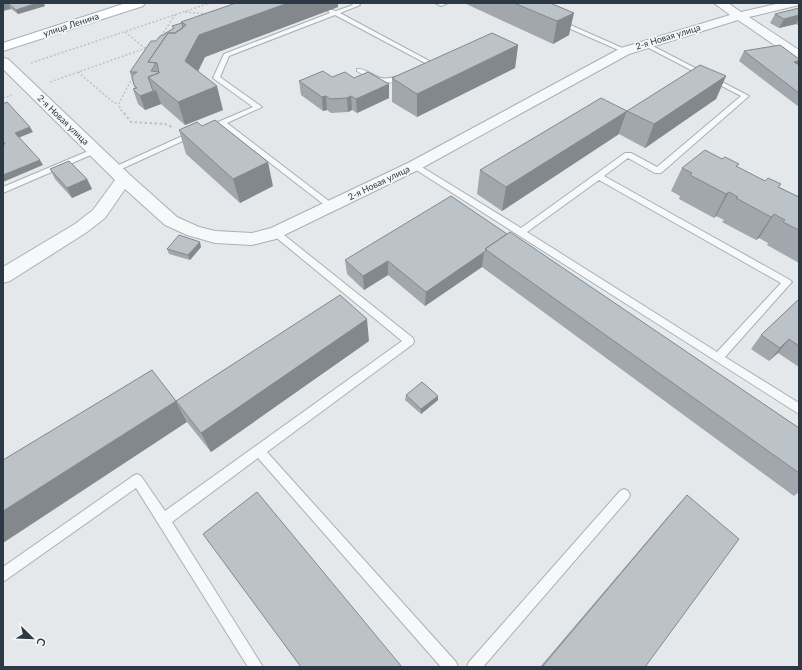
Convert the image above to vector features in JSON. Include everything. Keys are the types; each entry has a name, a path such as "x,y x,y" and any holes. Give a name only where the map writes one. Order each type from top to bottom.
{"main road":[{"name":"улица Ленина","path":"3,47 137,3"}],"street":[{"path":"720,3 799,56"},
{"name":"2-я Новая улица","path":"7,66 119,174 171,221 193,231 215,237 252,239 276,233 414,166 625,51 739,16 795,3"},
{"path":"3,276 81,228 99,214 119,174"}],"lane":[{"path":"119,174 186,138 258,107 216,78 226,55 333,11 357,5 354,3"},
{"path":"438,3 445,3"},
{"path":"333,11 431,64"},
{"path":"552,19 625,51"},
{"path":"521,232 628,155 658,171 746,96 645,44"},
{"path":"359,70 374,79 387,82 412,73"},
{"path":"222,122 331,207"},
{"path":"3,190 96,152"},
{"path":"414,166 521,232 799,409"},
{"path":"598,176 787,282 718,358"},
{"path":"164,520 409,341 276,233"},
{"path":"259,451 451,667"},
{"path":"3,575 137,480 164,520 256,667"},
{"path":"474,667 624,496"}],"path":[{"path":"7,66 124,32 210,3"},
{"path":"182,12 212,15"},
{"path":"160,38 175,15"},
{"path":"124,32 148,51"},
{"path":"31,88 151,46"},
{"path":"78,72 114,103 119,103"},
{"path":"134,74 119,103 120,109 131,122 165,124 173,127 186,138"}],"building":[{"path":"37,3 16,10 9,4"},
{"path":"236,3 288,3 199,35 185,61 217,86 178,102 148,77 159,73 157,63 148,62 168,33 175,33 186,25 181,22"},
{"path":"514,3 550,3 574,13 557,21"},
{"path":"799,8 799,15 784,19 775,14"},
{"path":"182,23 183,28 175,33 168,33 148,62 156,63 151,71 159,73 148,77 153,91 140,96 133,89 137,88 134,85 132,76 137,72 130,72 151,41 156,41 159,37 174,28 172,26"},
{"path":"492,33 518,45 417,94 392,78"},
{"path":"780,45 799,59 799,61 794,62 799,65 799,93 744,51"},
{"path":"700,65 726,76 654,124 627,111"},
{"path":"323,71 332,77 345,72 354,78 368,72 389,84 356,99 351,96 347,98 330,99 326,96 322,97 299,81"},
{"path":"601,98 627,111 506,187 480,170"},
{"path":"7,102 30,127 15,133 40,160 3,175 3,144 5,144 3,141 3,104"},
{"path":"215,120 268,162 233,179 179,130 197,122 202,126"},
{"path":"705,150 722,159 725,157 739,164 736,166 765,181 768,178 781,184 778,187 799,197 799,230 783,222 785,220 774,214 771,217 736,198 738,197 729,192 726,194 690,175 692,173 682,168"},
{"path":"69,161 87,179 67,188 50,169"},
{"path":"451,196 507,234 485,249 487,250 426,292 388,261 363,276 345,260"},
{"path":"510,232 799,428 799,473 485,249"},
{"path":"179,235 200,242 188,255 167,249"},
{"path":"340,295 367,319 201,433 176,401"},
{"path":"799,299 799,346 789,339 780,348 761,335"},
{"path":"152,370 176,401 3,511 3,460"},
{"path":"422,382 438,396 421,409 406,395"},
{"path":"257,492 402,667 301,667 203,534"},
{"path":"687,495 739,539 645,667 542,667"}]}
